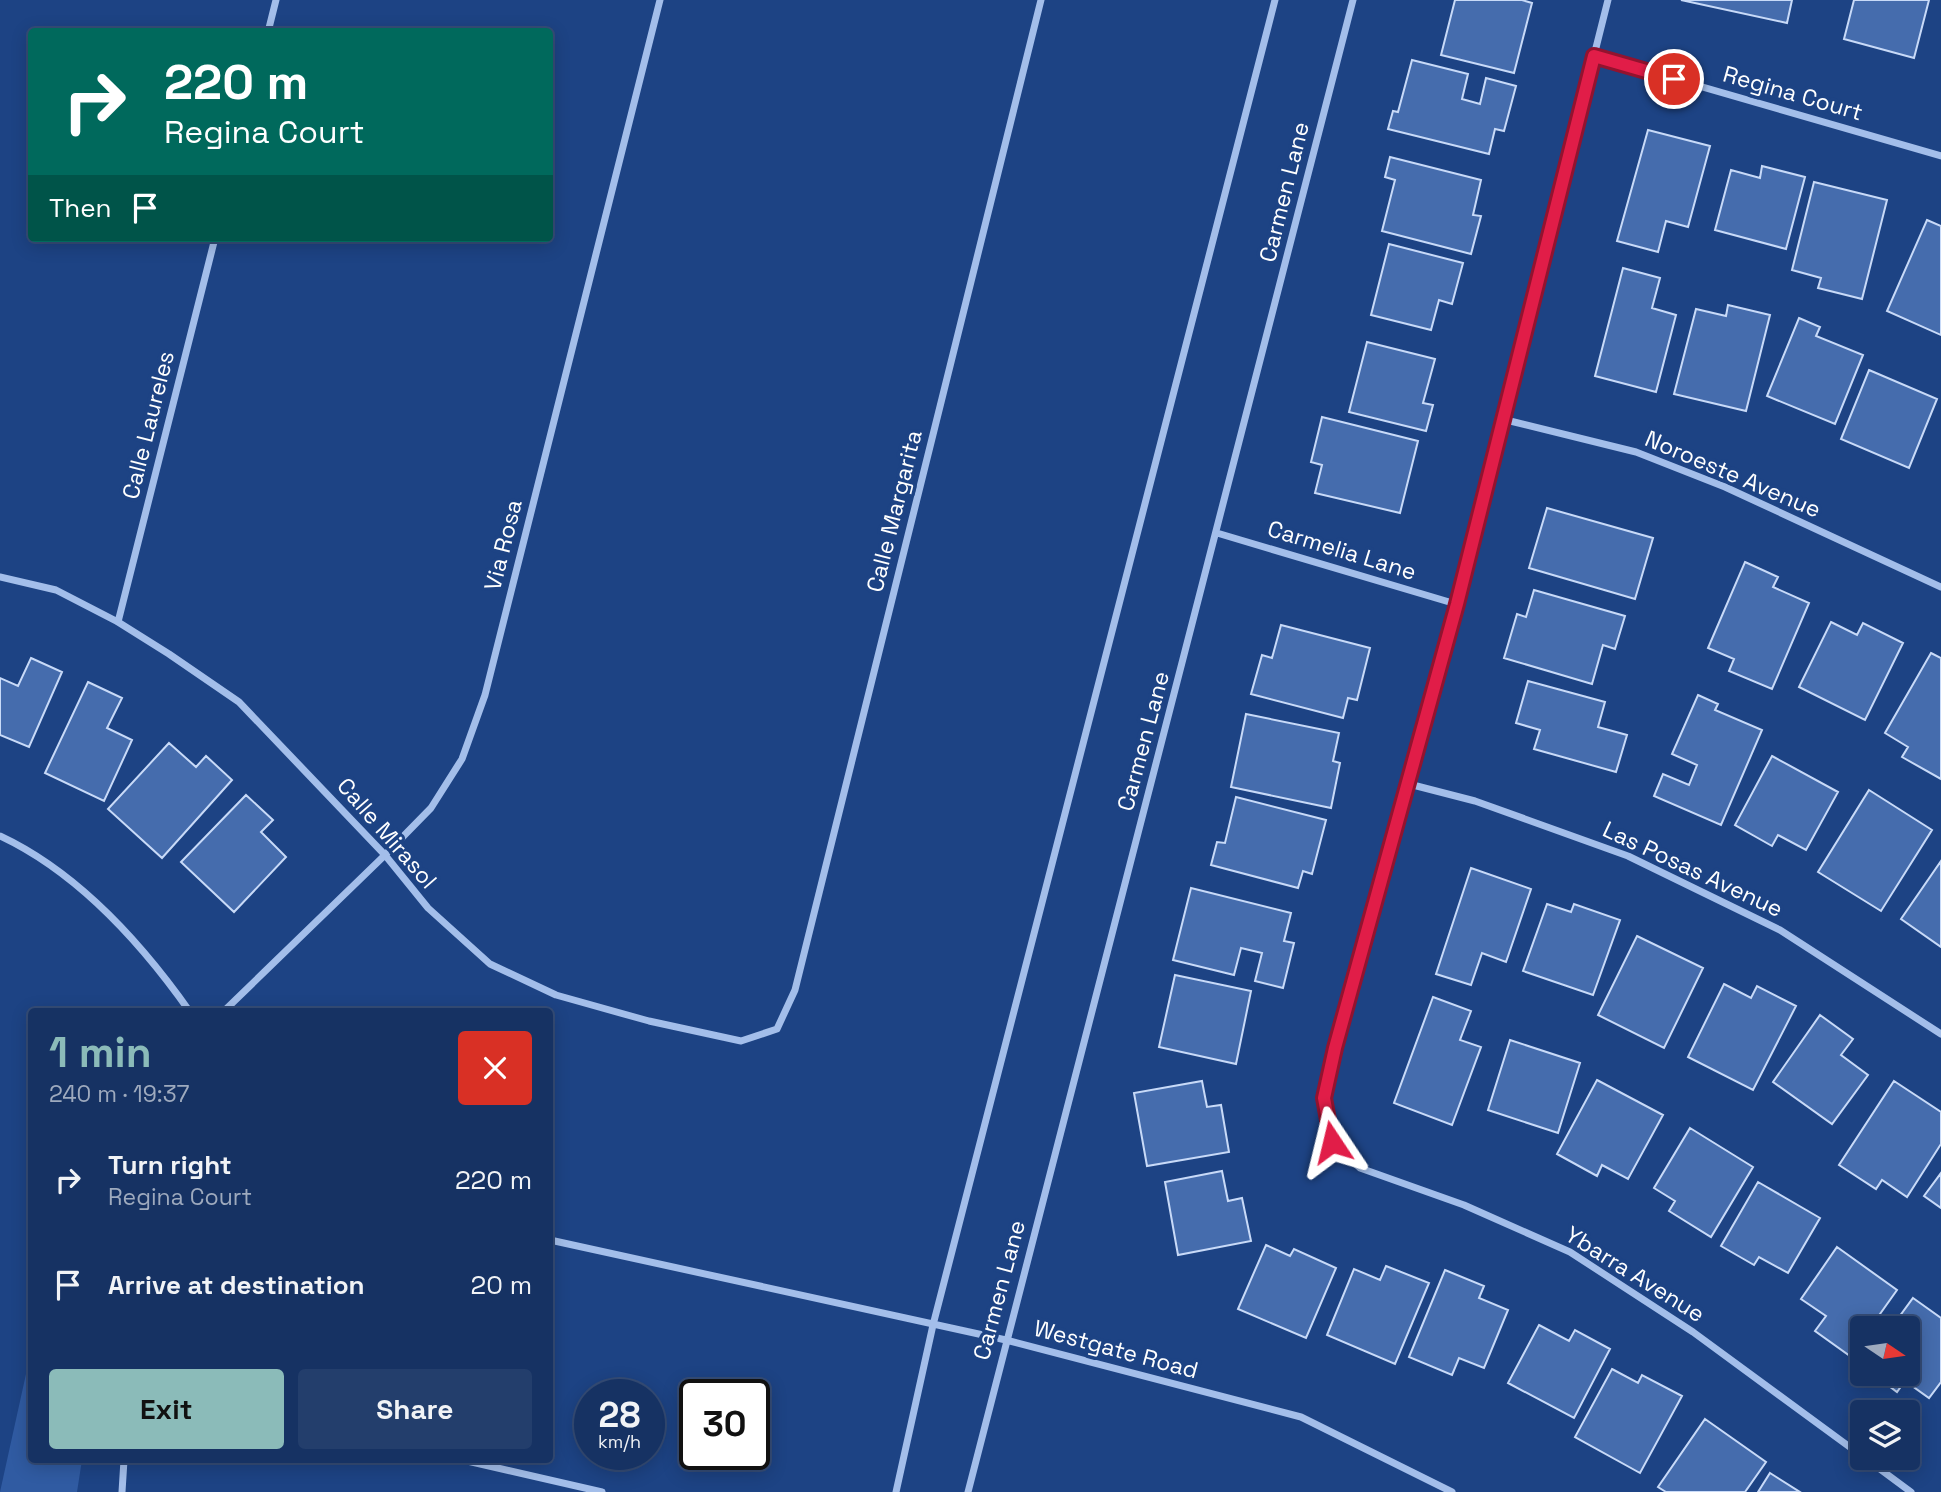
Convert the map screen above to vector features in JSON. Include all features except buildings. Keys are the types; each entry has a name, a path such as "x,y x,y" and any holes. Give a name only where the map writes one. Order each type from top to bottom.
{"street":[{"path":"269,28 276,0"},
{"name":"Via Rosa","path":"227,1008 431,808 462,759 485,695 660,0"},
{"name":"Calle Margarita","path":"776,1028 795,990 1041,0"},
{"path":"896,1492 933,1325 1275,0"},
{"name":"Carmen Lane","path":"968,1492 1353,0"},
{"path":"1409,784 1457,604 1608,0"},
{"name":"Regina Court","path":"1594,56 1941,156"},
{"name":"Calle Laureles","path":"118,622 214,242"},
{"name":"Noroeste Avenue","path":"1502,419 1636,452 1725,486 1941,587"},
{"name":"Carmelia Lane","path":"1217,533 1457,604"},
{"name":"Calle Mirasol","path":"0,577 56,590 118,622 239,702 385,855 428,908 490,964 556,995 649,1021 741,1041 776,1028"},
{"name":"Las Posas Avenue","path":"1409,784 1475,802 1628,856 1780,930 1941,1034"},
{"name":"Ybarra Avenue","path":"1409,784 1335,1048 1324,1098 1332,1142 1360,1168 1464,1205 1570,1252 1693,1332 1850,1447"},
{"path":"0,836 26,848 86,892 163,974 187,1008"},
{"name":"Westgate Road","path":"553,1241 1006,1340 1301,1418 1452,1492"},
{"path":"122,1492 124,1463"},
{"path":"476,1463 603,1492"},
{"name":"Ybarra Avenue","path":"1881,1470 1911,1492"}],"shaded area":[{"path":"28,1372 28,1463 82,1463 77,1492 0,1492"}],"route":[{"path":"1332,1142 1324,1098 1335,1048 1457,604 1594,56 1674,79"}]}
